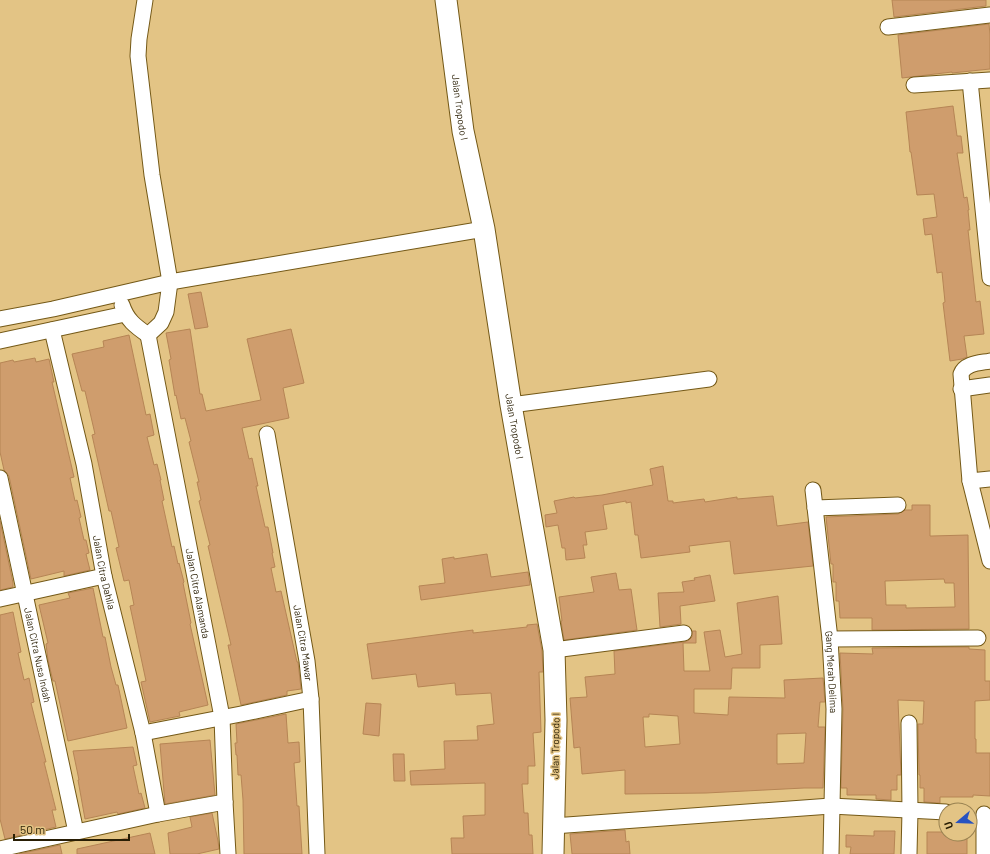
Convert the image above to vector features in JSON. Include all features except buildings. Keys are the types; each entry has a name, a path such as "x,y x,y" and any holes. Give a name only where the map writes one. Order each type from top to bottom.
{"street":[{"path":"120,294 125,314 132,324 148,335 161,323 166,312 170,282 152,175 138,56 138,39 145,0"},
{"name":"Jalan Tropodo I","path":"446,0 463,132 484,229 511,405 554,650 556,720 553,854"},
{"path":"888,27 990,15"},
{"path":"914,85 990,80"},
{"path":"970,81 990,278"},
{"path":"0,319 170,282 484,229"},
{"path":"0,340 125,314"},
{"name":"Jalan Citra Dahlia","path":"52,330 84,464 104,576 143,733 158,814"},
{"name":"Jalan Citra Alamanda","path":"148,335 222,718 228,854"},
{"path":"990,361 968,366 962,370 961,374 961,389 970,481 990,561"},
{"path":"511,405 709,378"},
{"path":"961,389 990,385"},
{"name":"Jalan Citra Mawar","path":"267,434 308,661 317,854"},
{"name":"Jalan Citra Nusa Indah","path":"0,478 76,832"},
{"path":"970,481 990,479"},
{"name":"Gang Merah Delima","path":"812,490 830,639 834,709 831,854"},
{"path":"815,508 898,505"},
{"path":"0,599 104,576"},
{"path":"554,650 684,633"},
{"path":"830,639 978,638"},
{"path":"143,733 311,700"},
{"path":"909,723 909,854"},
{"path":"0,849 158,814 225,802"},
{"path":"553,826 831,806 938,812"},
{"path":"981,814 984,854"}]}
